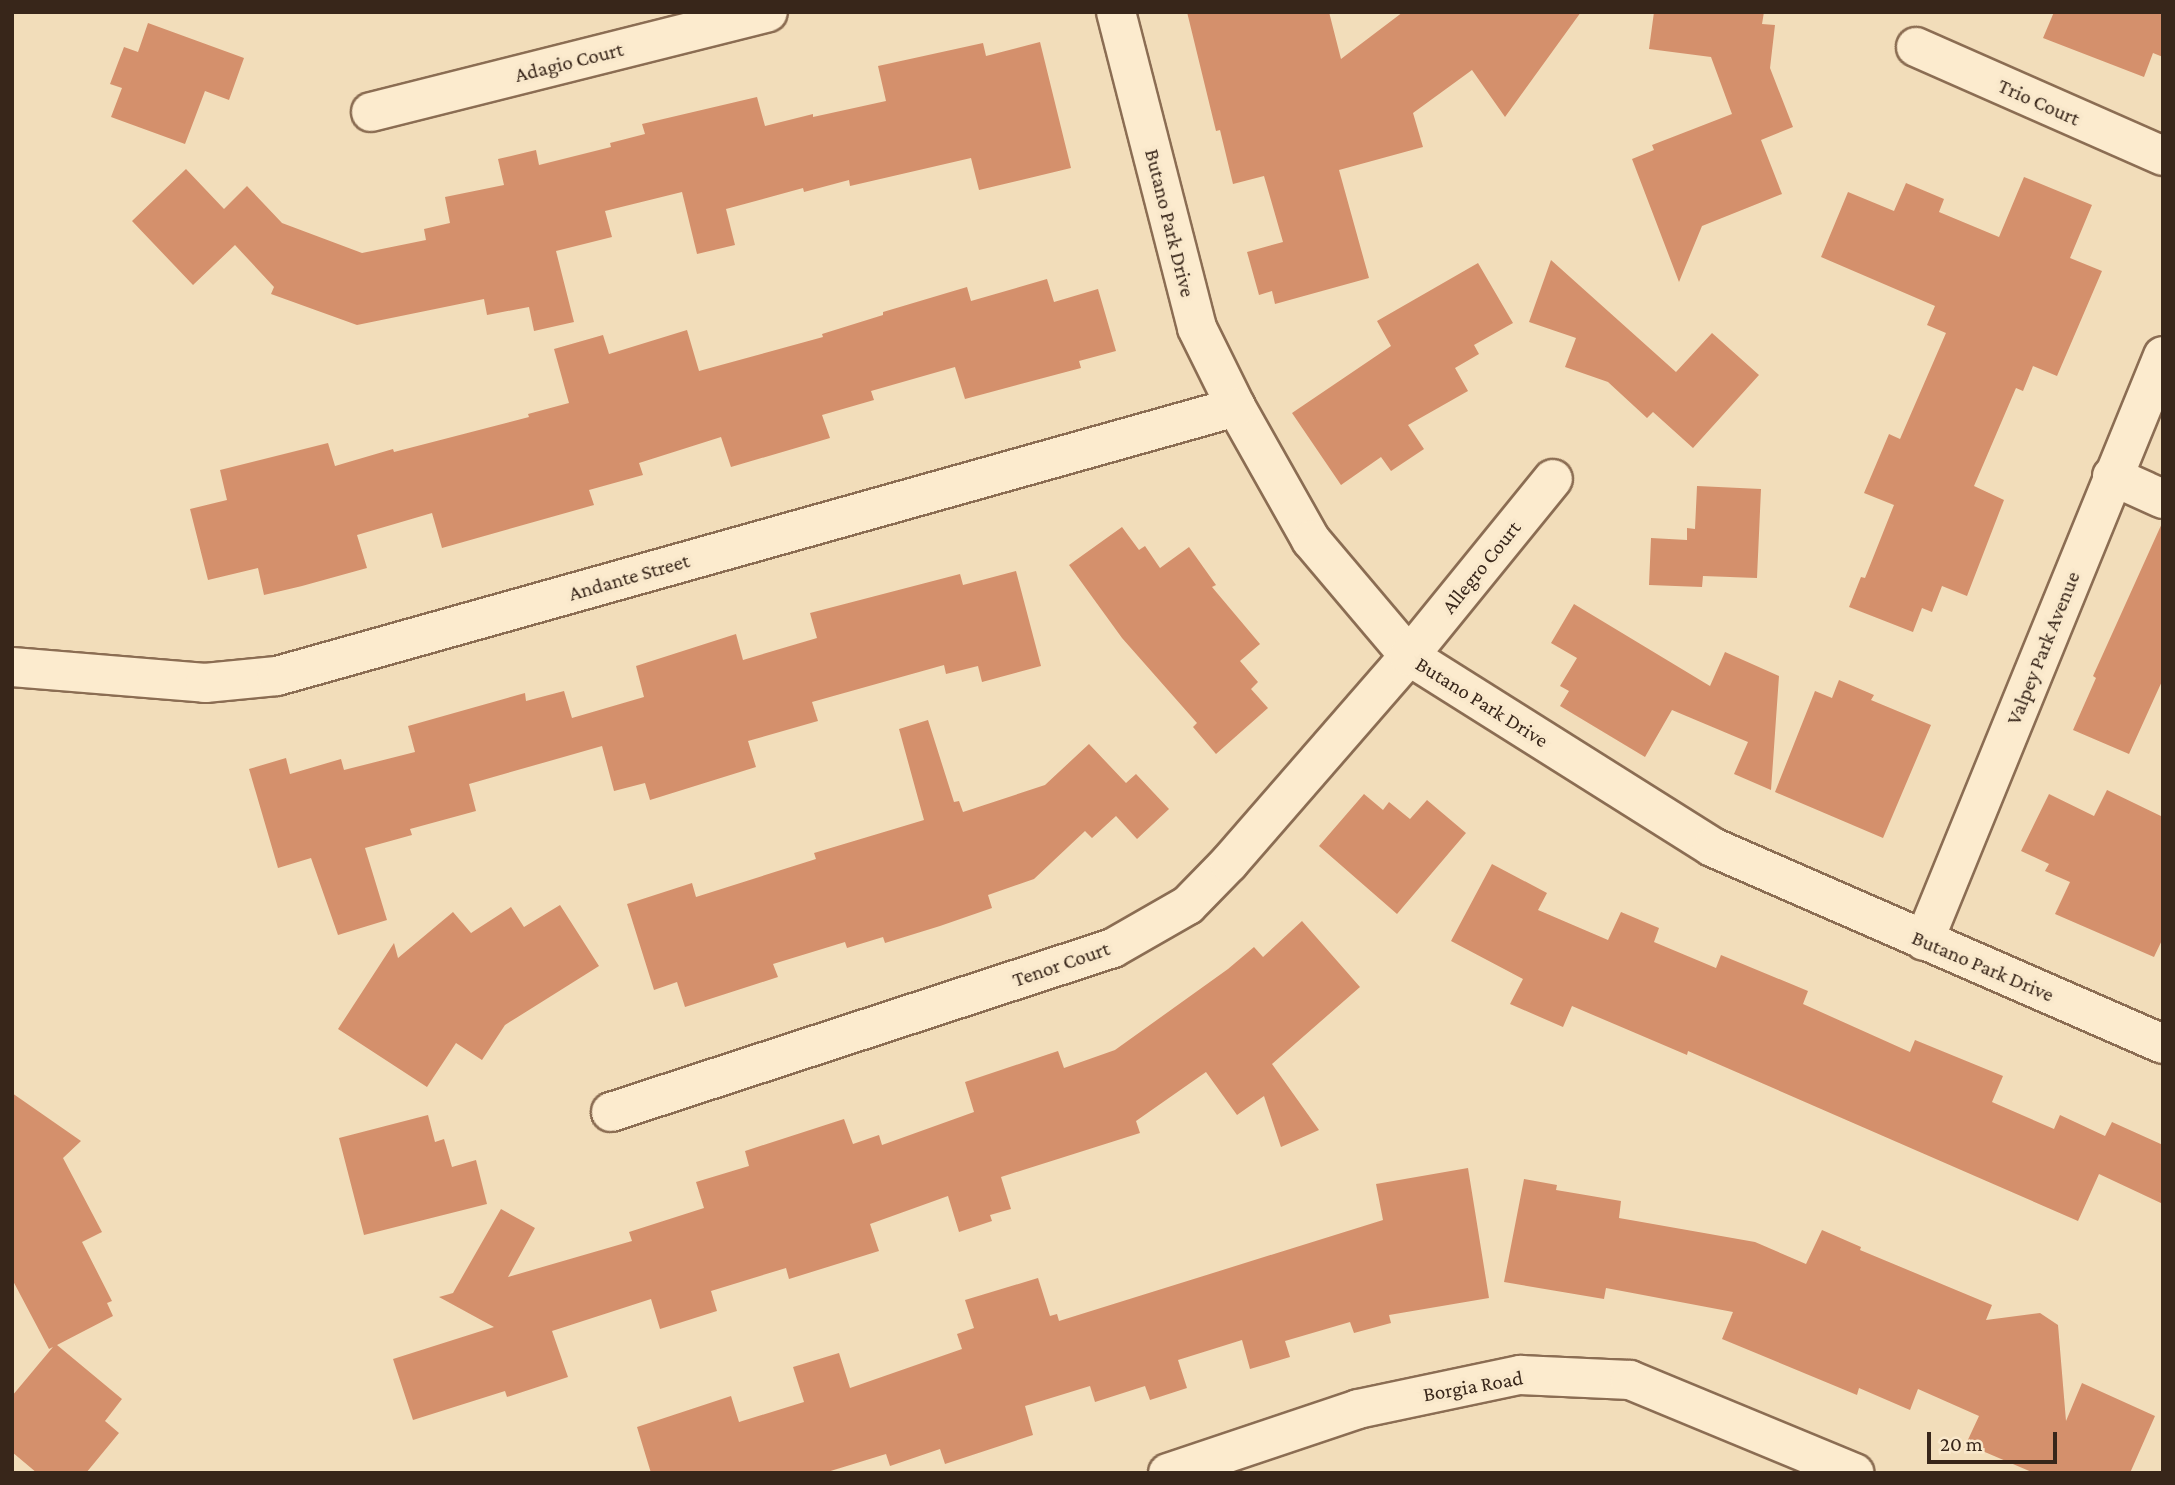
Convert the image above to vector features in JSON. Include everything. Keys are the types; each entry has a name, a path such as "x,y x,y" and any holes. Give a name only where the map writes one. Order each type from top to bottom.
{"street":[{"name":"Adagio Court","path":"371,112 768,12"},
{"name":"Butano Park Drive","path":"1115,12 1197,328 1236,407 1311,540 1409,656 1713,846 2163,1044"},
{"name":"Trio Court","path":"1916,47 2163,156"},
{"name":"Valpey Park Avenue","path":"1924,941 2163,356"},
{"name":"Andante Street","path":"12,667 205,683 277,676 1236,407"},
{"path":"2112,476 2163,499"},
{"name":"Allegro Court","path":"1409,656 1553,479"},
{"name":"Tenor Court","path":"611,1112 1113,948 1188,905 1409,656"},
{"name":"Borgia Road","path":"1168,1473 1358,1409 1521,1375 1630,1380 1855,1473"}],"building":[{"path":"1187,12 1329,12 1341,59 1403,12 1581,12 1505,117 1472,70 1413,113 1423,147 1339,170 1369,278 1275,304 1272,291 1259,295 1247,252 1283,242 1264,176 1233,184 1220,130 1216,131"},
{"path":"1654,12 1764,12 1762,24 1775,25 1770,68 1793,127 1761,140 1782,194 1702,226 1679,282 1632,159 1654,150 1652,145 1732,114 1711,57 1649,49"},
{"path":"2054,12 2163,12 2163,57 2153,53 2144,77 2043,38"},
{"path":"148,23 244,58 229,100 205,91 185,144 111,117 122,88 110,84 124,47 138,52"},
{"path":"1040,42 1071,168 979,190 971,158 850,186 849,180 804,192 803,188 726,209 735,245 697,254 682,192 605,211 612,237 556,251 574,322 534,331 529,307 487,315 484,299 357,325 271,294 274,287 235,245 193,285 132,221 186,169 224,209 247,186 282,223 362,253 426,240 424,229 450,223 445,197 504,185 498,159 536,150 539,165 611,147 610,143 645,134 642,124 757,97 765,126 813,114 813,117 886,101 878,66 983,43 986,56"},
{"path":"2024,177 2092,205 2070,258 2102,271 2057,376 2033,366 2023,391 2016,388 1974,486 2004,500 1967,596 1942,586 1932,612 1922,608 1913,632 1849,607 1861,577 1865,578 1894,505 1864,493 1889,434 1900,439 1946,333 1927,325 1935,306 1821,257 1848,192 1894,211 1906,183 1944,199 1939,212 1999,237"},
{"path":"1551,260 1676,372 1712,333 1759,375 1693,448 1653,412 1647,418 1608,382 1565,367 1576,338 1529,322"},
{"path":"1478,263 1513,323 1474,345 1479,354 1455,368 1468,391 1408,425 1424,449 1391,471 1381,457 1341,485 1292,413 1391,346 1377,321"},
{"path":"1047,279 1054,302 1098,289 1116,351 1079,361 1081,368 965,399 955,367 871,391 874,400 822,415 830,438 731,467 721,437 639,463 643,475 589,490 594,505 442,548 432,513 357,535 367,568 302,586 264,595 258,568 208,580 190,509 227,500 220,470 328,443 335,466 393,449 394,452 529,417 528,414 569,403 554,349 603,335 609,354 687,330 699,371 823,337 822,334 883,315 883,312 967,287 971,301"},
{"path":"1697,486 1761,489 1757,578 1703,576 1702,587 1649,585 1651,538 1687,540 1687,528 1695,529"},
{"path":"2163,521 2163,679 2129,754 2073,730 2096,678 2093,676"},
{"path":"1122,527 1139,550 1145,546 1160,568 1189,547 1216,585 1212,587 1260,644 1240,661 1258,682 1251,689 1268,708 1216,754 1193,727 1197,723 1122,638 1069,565"},
{"path":"1016,571 1041,666 982,682 978,666 946,674 944,665 812,702 818,721 748,741 756,767 650,800 645,783 614,791 602,746 469,784 476,811 410,829 412,835 365,848 387,920 338,935 311,858 278,868 249,769 286,758 290,774 341,759 344,770 415,752 408,726 525,693 526,701 564,691 572,718 644,697 636,666 736,634 743,660 817,638 810,613 960,574 963,585"},
{"path":"1574,604 1710,686 1725,652 1779,676 1771,790 1734,774 1748,742 1672,710 1645,757 1560,706 1569,691 1560,686 1577,658 1551,643"},
{"path":"1839,680 1874,695 1871,700 1931,725 1883,838 1775,792 1815,691 1832,698"},
{"path":"928,720 954,802 959,801 963,812 1045,785 1089,744 1126,783 1136,774 1169,809 1137,839 1116,816 1092,838 1085,831 1034,879 988,895 992,908 885,943 883,937 847,948 845,942 773,964 778,977 685,1007 677,982 654,990 627,904 692,883 696,897 816,859 814,853 924,820 899,729"},
{"path":"2107,790 2163,817 2163,938 2154,957 2055,914 2070,882 2045,871 2049,864 2021,851 2049,794 2094,816"},
{"path":"1364,794 1383,810 1389,802 1410,819 1427,800 1466,833 1397,914 1319,846"},
{"path":"1492,864 1547,893 1538,910 1608,940 1621,912 1659,928 1654,942 1716,968 1721,955 1808,991 1803,1004 1910,1052 1915,1040 2003,1076 1992,1102 2054,1129 2060,1115 2105,1136 2112,1122 2163,1145 2163,1204 2099,1174 2078,1221 1688,1051 1687,1055 1572,1006 1563,1027 1510,1004 1523,979 1451,941"},
{"path":"560,905 599,966 505,1025 482,1060 456,1043 427,1087 338,1029 394,943 398,958 453,912 471,933 511,907 524,927"},
{"path":"1302,921 1360,987 1272,1064 1319,1130 1281,1147 1264,1096 1237,1115 1206,1072 1136,1121 1140,1133 1001,1177 1011,1209 990,1215 992,1221 959,1232 948,1196 870,1224 879,1251 789,1279 786,1268 711,1291 717,1311 660,1329 651,1299 552,1331 568,1377 507,1397 505,1391 413,1420 393,1359 494,1327 439,1297 453,1293 501,1209 535,1228 508,1277 632,1241 629,1232 704,1208 696,1182 749,1166 745,1151 844,1119 853,1144 879,1135 882,1145 974,1112 965,1082 1058,1051 1064,1068 1115,1050 1228,969 1254,947 1263,957"},
{"path":"12,1093 81,1141 63,1158 102,1232 82,1242 112,1301 107,1303 113,1316 57,1345 122,1399 105,1421 119,1433 86,1473 37,1473 12,1452 12,1396 53,1347 49,1349 12,1279"},
{"path":"428,1115 435,1142 444,1139 452,1167 476,1160 487,1204 364,1235 339,1138"},
{"path":"1468,1168 1489,1298 1389,1315 1391,1323 1354,1333 1350,1322 1285,1341 1290,1357 1250,1369 1242,1340 1178,1360 1187,1388 1150,1400 1145,1386 1095,1402 1090,1386 1025,1406 1033,1435 945,1464 940,1449 890,1466 886,1454 824,1473 651,1473 637,1427 731,1396 739,1422 804,1402 793,1367 839,1353 850,1388 962,1349 957,1334 974,1328 965,1300 1038,1278 1050,1316 1057,1314 1059,1321 1383,1220 1376,1184"},
{"path":"1524,1179 1557,1185 1556,1190 1621,1201 1619,1218 1755,1242 1806,1264 1822,1230 1861,1247 1860,1250 1992,1305 1986,1320 2040,1313 2058,1325 2066,1421 2082,1383 2155,1416 2130,1473 2034,1473 1966,1444 1979,1416 1918,1389 1910,1410 1859,1388 1857,1395 1722,1339 1733,1312 1606,1288 1604,1299 1504,1282"}]}
